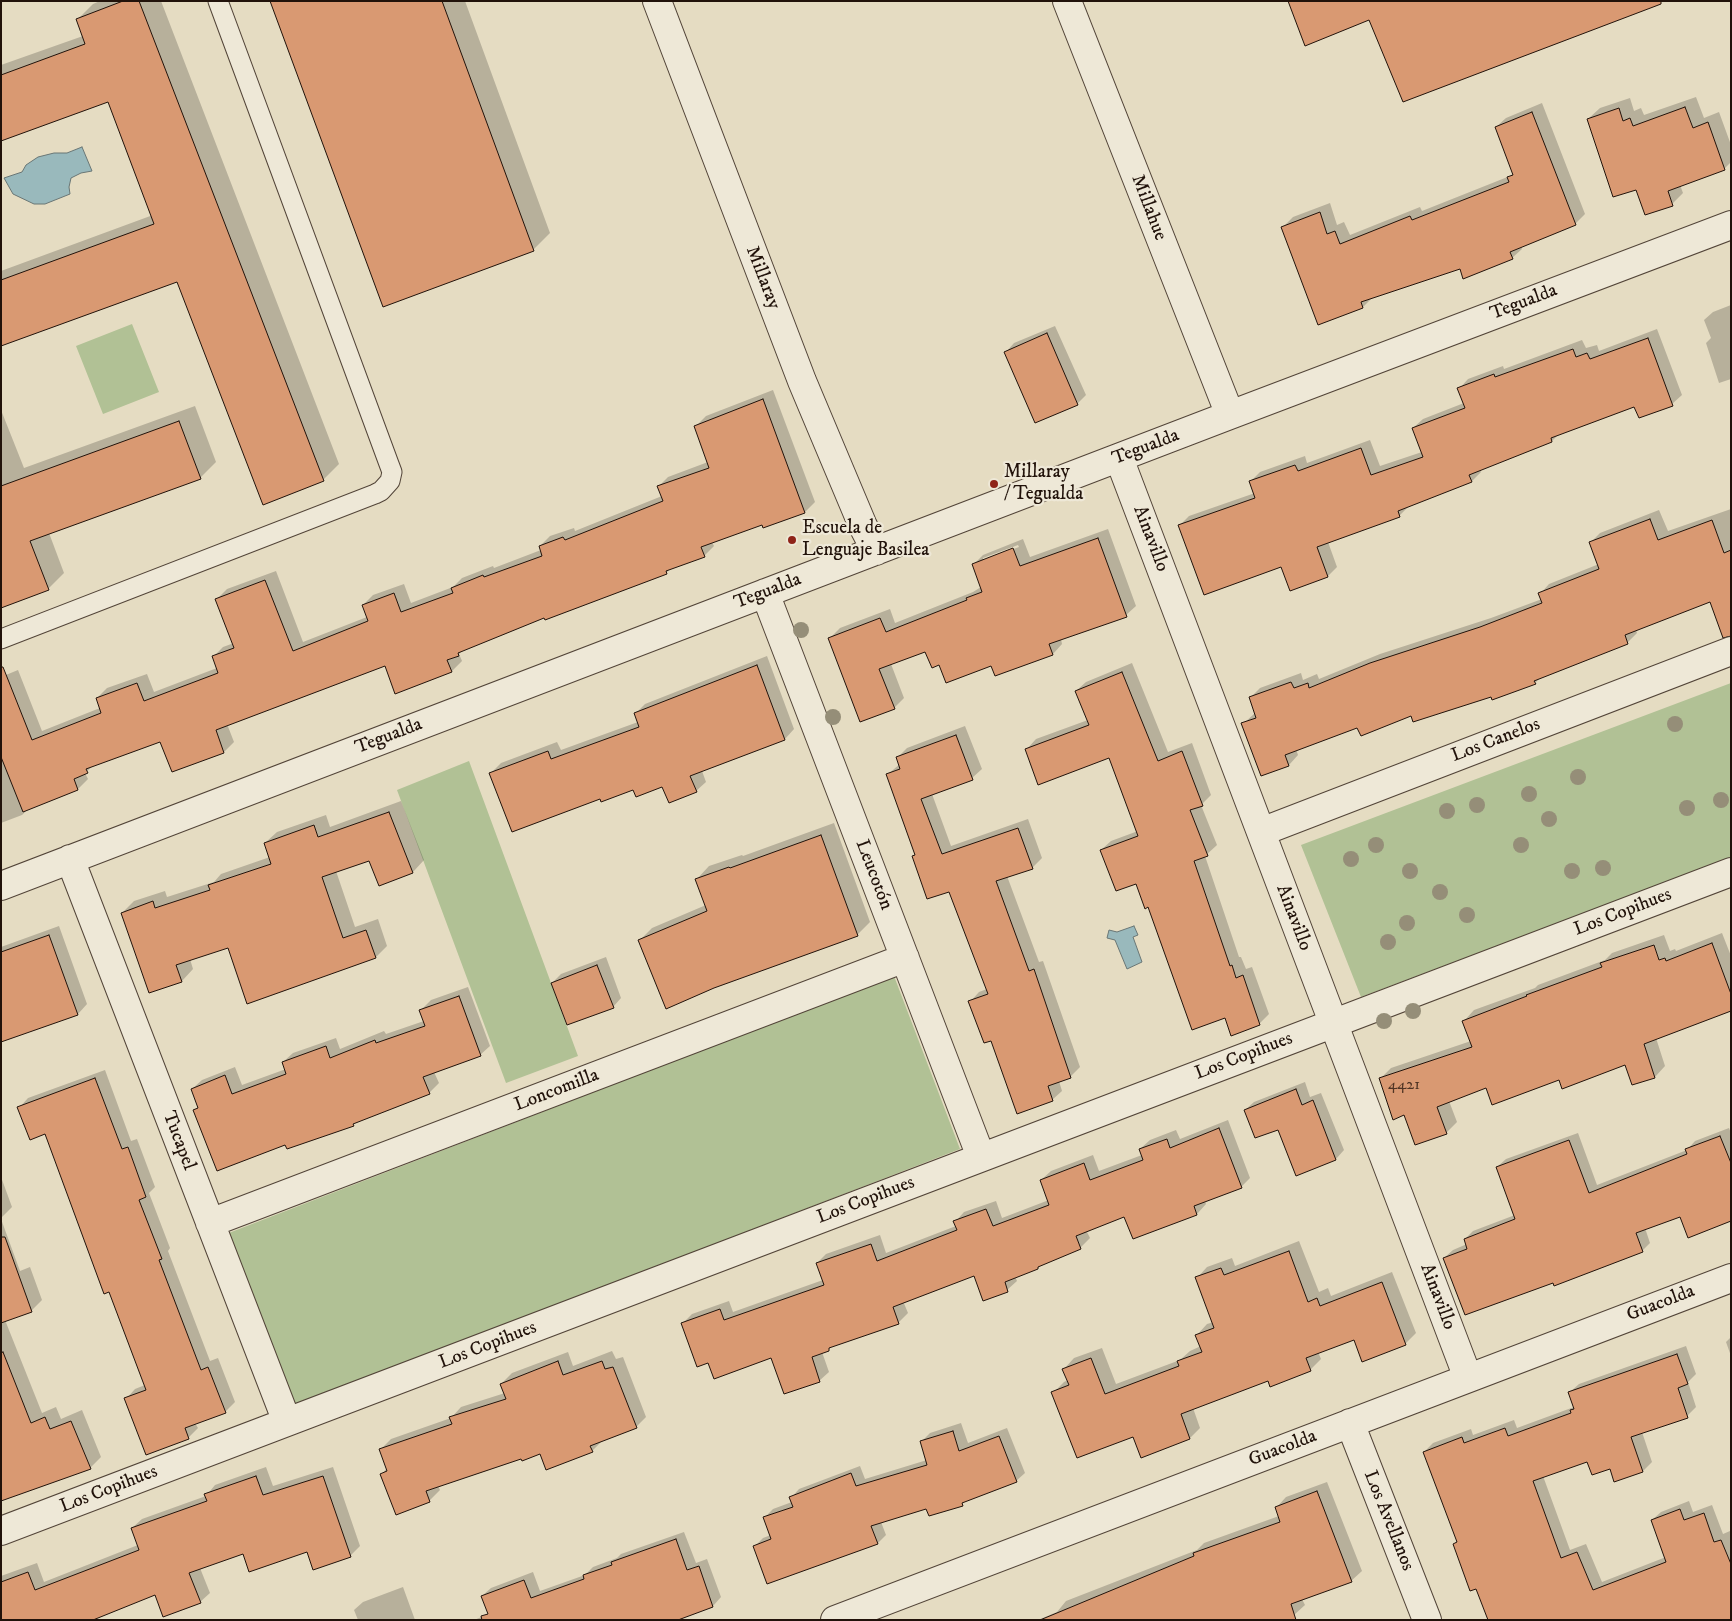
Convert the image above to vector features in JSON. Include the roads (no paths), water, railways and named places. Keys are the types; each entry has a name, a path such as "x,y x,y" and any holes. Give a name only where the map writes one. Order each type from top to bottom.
{"street":[{"name":"Millaray","path":"657,1 802,381 863,526 876,551"},
{"name":"Millahue","path":"1067,1 1230,415"},
{"name":"Tegualda","path":"1,886 1731,225"},
{"name":"Ainavillo","path":"1119,458 1468,1378"},
{"name":"Leucotón","path":"765,594 981,1158"},
{"name":"Los Canelos","path":"1261,832 1731,651"},
{"name":"Tucapel","path":"70,859 286,1422"},
{"name":"Los Copihues","path":"1,1531 1731,872"},
{"name":"Loncomilla","path":"210,1224 904,958"},
{"name":"Guacolda","path":"835,1620 1731,1278"},
{"name":"Los Avellanos","path":"1350,1423 1427,1620"}],"lane":[{"path":"1,639 376,494 390,481 392,472 218,1"}],"water":[{"path":"82,147 92,171 81,173 71,178 70,194 45,204 34,204 13,194 4,178 22,172 26,165 38,157 54,153 67,153"},
{"path":"1134,926 1138,935 1133,937 1142,962 1127,969 1115,940 1107,938 1109,930 1117,932"}],"place":[{"name":"Millaray / Tegualda","path":"994,484"},
{"name":"Escuela de Lenguaje Basilea","path":"792,540"}]}
